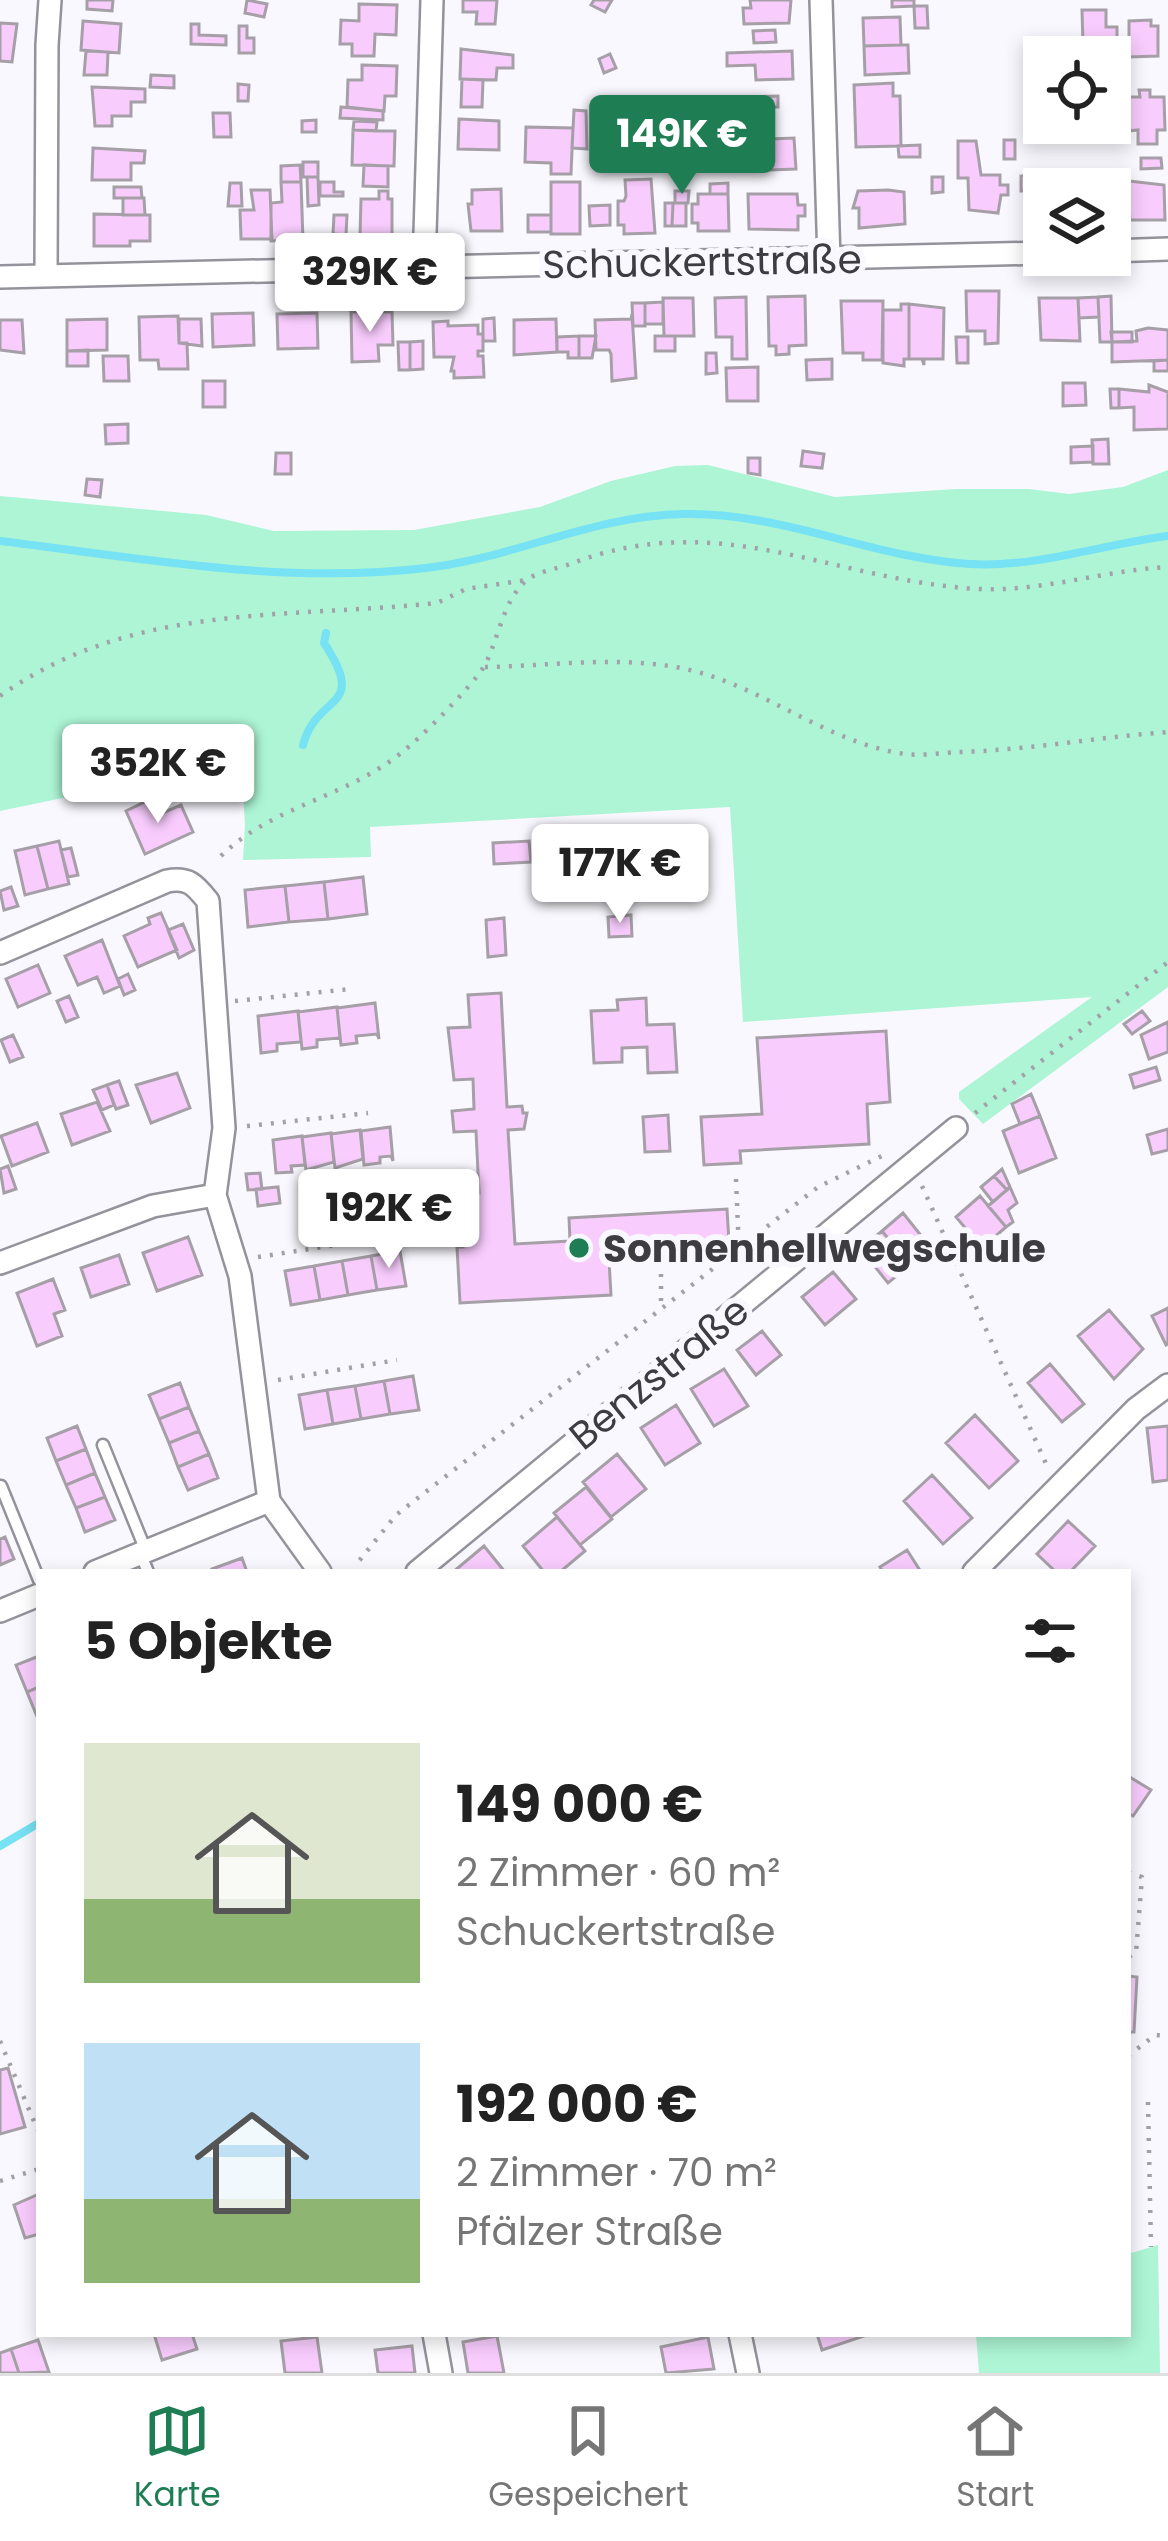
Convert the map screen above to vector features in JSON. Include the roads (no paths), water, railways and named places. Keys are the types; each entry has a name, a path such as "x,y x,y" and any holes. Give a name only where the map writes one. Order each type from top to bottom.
{"street":[{"path":"46,275 50,0"},
{"path":"424,267 432,0"},
{"path":"821,0 829,260"},
{"path":"1131,250 1168,249"},
{"name":"Schuckertstraße","path":"0,277 1023,255"},
{"path":"0,953 181,878 193,882 208,901 224,1128 215,1195 235,1261 269,1501 318,1569"},
{"name":"Benzstraße","path":"421,1569 956,1128"},
{"path":"0,1263 153,1206 215,1195"},
{"path":"977,1569 1136,1408 1168,1385"},
{"path":"107,1569 145,1559 269,1501"},
{"path":"0,1610 36,1595"},
{"path":"435,2337 442,2373"},
{"path":"741,2337 748,2373"}],"lane":[{"path":"103,1445 145,1559"},
{"path":"1,1486 36,1573"}],"waterway":[{"path":"0,541 213,567 319,573 459,563 618,521 684,514 756,520 898,553 970,564 1044,559 1168,536"},
{"path":"303,745 310,728 341,691 337,665 324,643 326,633"},
{"path":"0,1846 36,1825"}],"place":[{"name":"Sonnenhellwegschule","path":"579,1248"}]}
